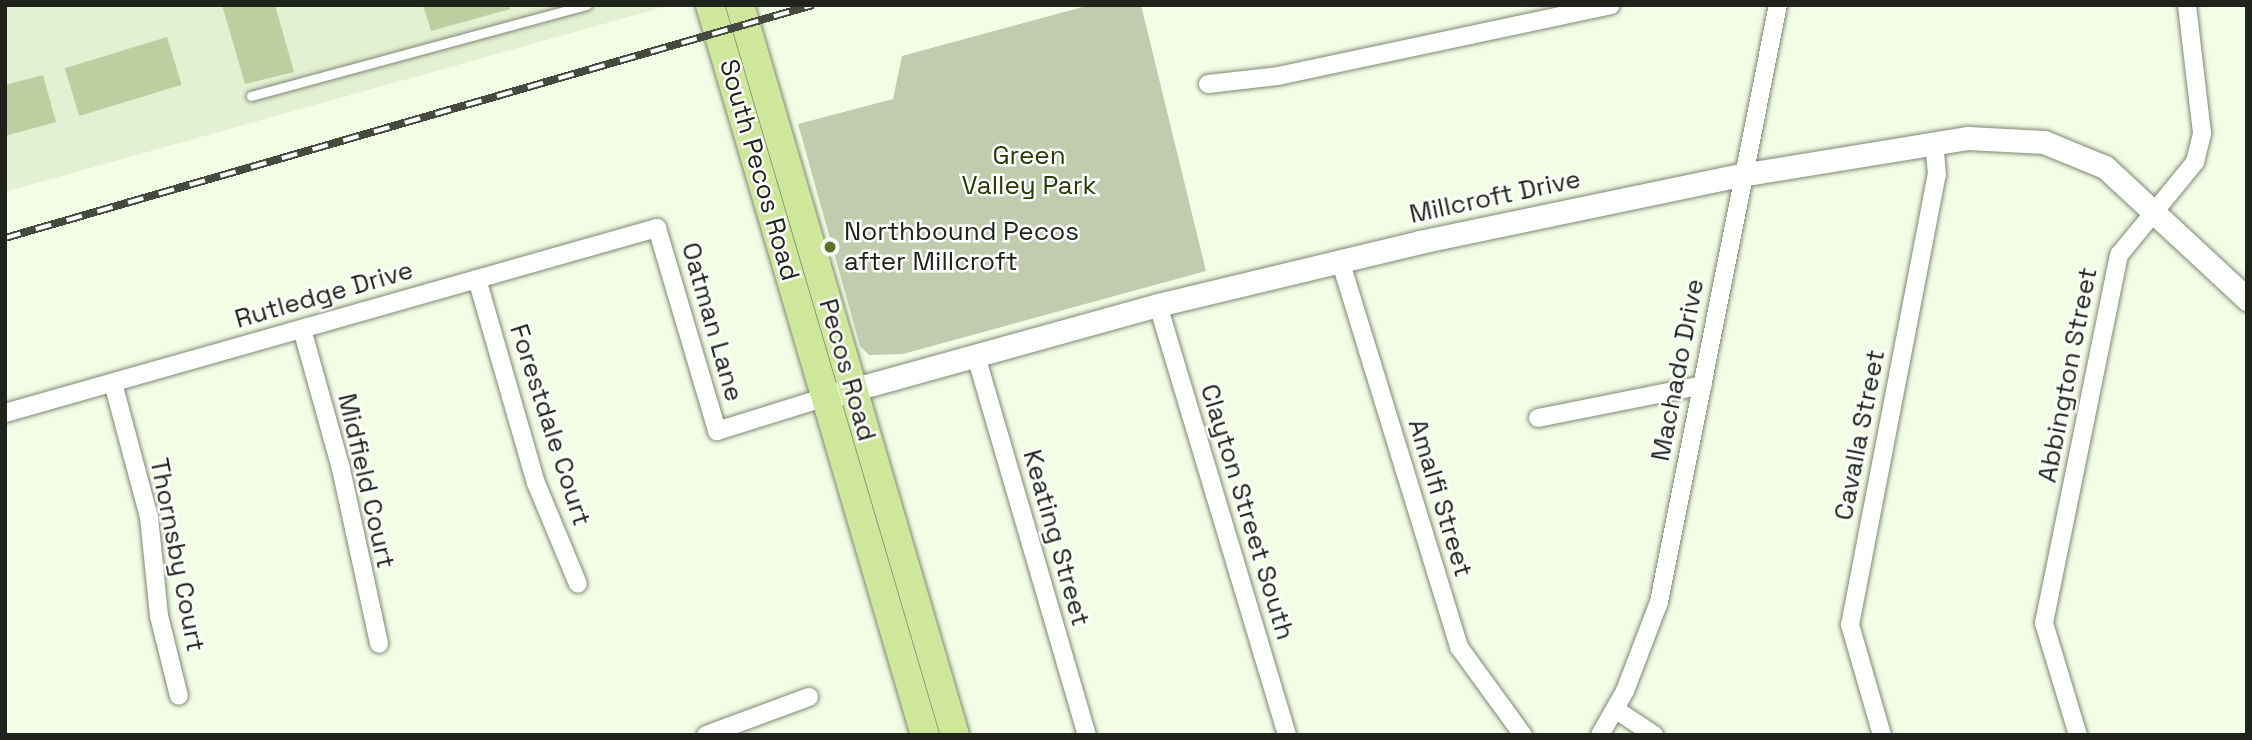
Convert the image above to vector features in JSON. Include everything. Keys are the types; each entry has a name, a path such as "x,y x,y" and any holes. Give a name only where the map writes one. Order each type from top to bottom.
{"main road":[{"name":"South Pecos Road","path":"710,5 925,735"},
{"name":"Pecos Road","path":"740,5 955,735"}],"street":[{"path":"1209,84 1278,76 1611,5"},
{"name":"Machado Drive","path":"1600,735 1615,709 1659,602 1703,385 1741,175 1778,5"},
{"name":"Abbington Street","path":"2077,735 2044,623 2119,255 2154,206 2195,162 2202,133 2187,5"},
{"name":"Millcroft Drive","path":"717,431 826,397 1157,305 1340,260 1741,175 1934,143 1996,137 2044,142 2105,167 2154,206 2247,299"},
{"name":"Cavalla Street","path":"1882,735 1850,625 1937,176 1934,143"},
{"name":"Rutledge Drive","path":"5,413 657,228"},
{"name":"Oatman Lane","path":"657,228 717,431"},
{"name":"Amalfi Street","path":"1340,260 1459,647 1523,735"},
{"name":"Forestdale Court","path":"477,279 536,483 578,584"},
{"name":"Clayton Street South","path":"1157,305 1287,735"},
{"name":"Midfield Court","path":"302,329 341,469 379,644"},
{"name":"Keating Street","path":"976,356 1087,735"},
{"name":"Thornsby Court","path":"113,383 149,517 159,616 179,696"},
{"path":"1538,418 1703,385"},
{"path":"706,735 809,697"},
{"path":"1615,709 1654,735"}],"lane":[{"path":"251,96 587,5"}],"shaded area":[{"path":"5,5 671,5 5,192"}],"green space":[{"name":"Green Valley Park","path":"1090,5 1141,5 1206,271 903,354 869,355 860,346 798,124 893,99 902,56"}],"building":[{"path":"222,5 275,5 294,72 245,84"},
{"path":"423,5 510,5 510,9 431,31"},
{"path":"167,37 182,85 79,116 65,68"},
{"path":"43,75 56,122 5,136 5,85"}],"railway":[{"path":"5,238 813,5"}],"place":[{"name":"Northbound Pecos after Millcroft","path":"830,247"}]}
